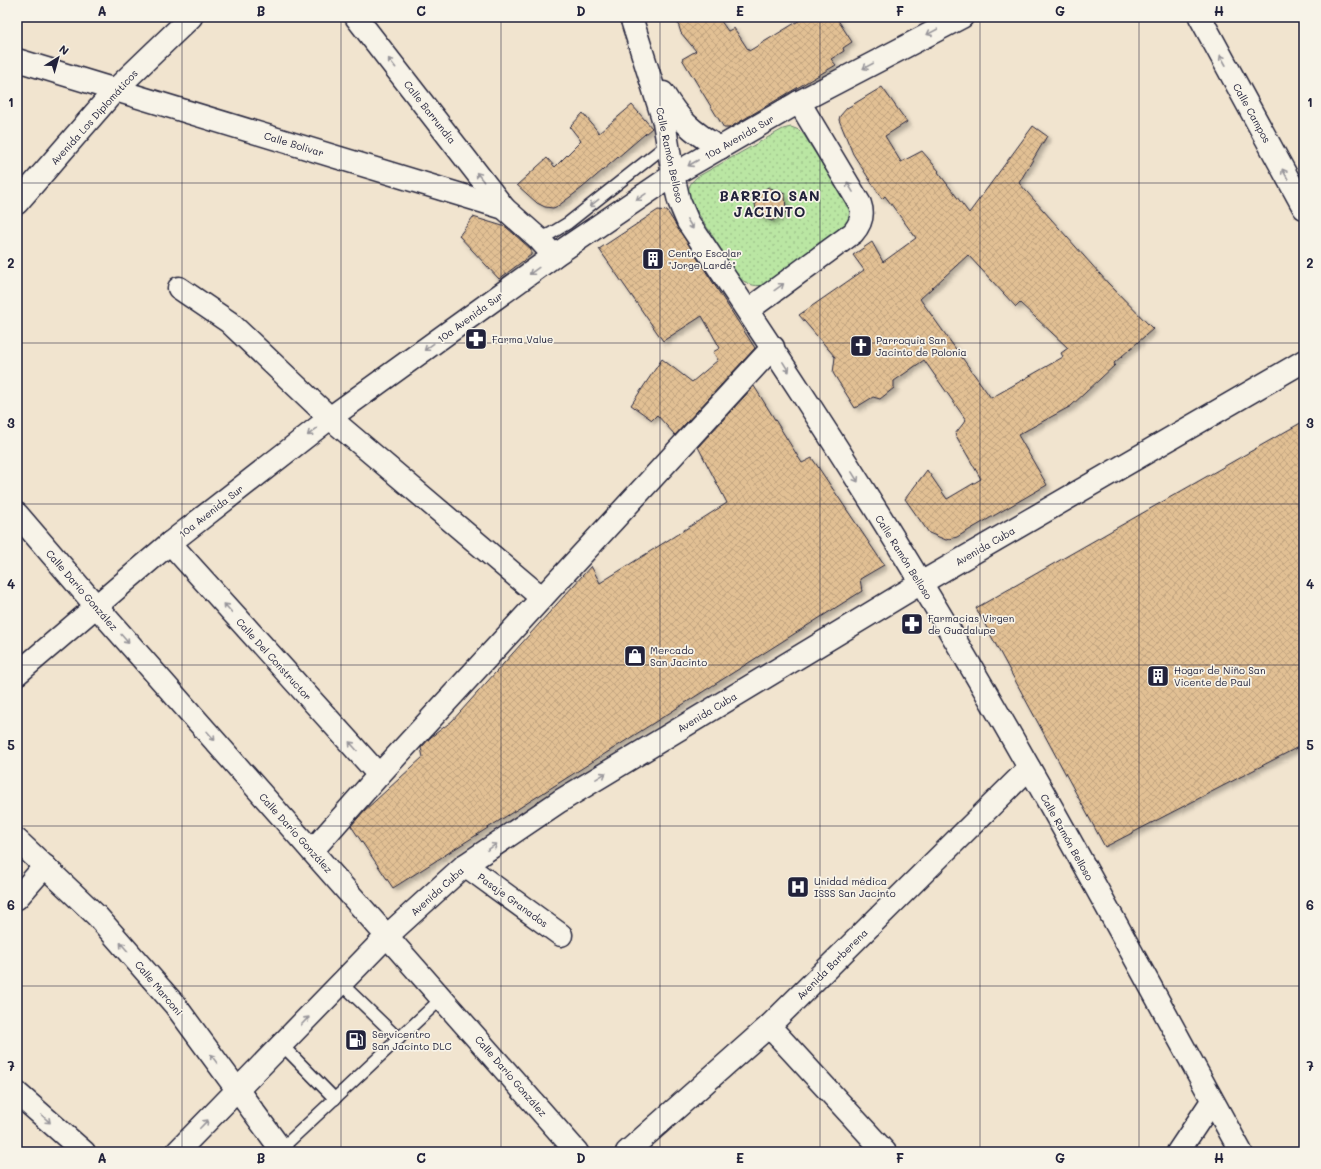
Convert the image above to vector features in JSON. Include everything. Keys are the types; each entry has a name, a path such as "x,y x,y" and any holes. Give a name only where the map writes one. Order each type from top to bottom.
{"street":[{"name":"Avenida Los Diplomáticos","path":"17,203 116,89 191,17"},
{"name":"Calle Barrundia","path":"356,17 504,208"},
{"name":"Calle Ramón Belloso","path":"631,17 664,122 679,201 688,222 773,347 921,583 1029,768 1240,1152"},
{"name":"10a Avenida Sur","path":"17,674 170,543 330,418 554,256 673,175 799,102 962,17"},
{"name":"Calle Campos","path":"1200,17 1304,208"},
{"name":"Calle Bolívar","path":"17,60 504,208 538,238 554,256"},
{"path":"647,68 677,116 690,129 720,148"},
{"path":"748,310 853,233 858,227 862,217 860,204 799,102"},
{"path":"179,288 230,322 330,418 542,598"},
{"path":"312,851 379,775 773,347"},
{"name":"Avenida Cuba","path":"177,1152 387,936 465,865 560,801 921,583 1304,361"},
{"name":"Calle Darío González","path":"17,514 96,606 577,1152"},
{"name":"Calle Del Constructor","path":"170,543 379,775"},
{"name":"Avenida Barberena","path":"627,1152 769,1026 1029,768"},
{"name":"Calle Marconi","path":"17,840 97,916 175,1005 282,1151"},
{"name":"Pasaje Granados","path":"465,865 561,935"},
{"path":"17,898 45,866"},
{"path":"769,1026 885,1152"},
{"path":"17,1093 84,1152"},
{"path":"1178,1152 1212,1101"}],"lane":[{"path":"538,238 550,234 568,223 668,143"},
{"path":"341,983 399,1039"},
{"path":"282,1151 442,998"},
{"path":"282,1045 335,1099"}],"green space":[{"path":"791,127 799,130 804,135 850,209 851,217 847,224 764,285 753,285 747,283 738,276 691,202 688,192 690,185 697,177 783,129"}],"building":[{"path":"676,17 718,17 728,31 734,28 749,51 805,17 836,17 852,42 843,48 844,51 831,59 836,65 729,128 724,128 682,59 696,51 681,33"},
{"path":"882,87 907,122 885,136 901,162 922,151 939,171 938,172 969,213 1033,126 1047,136 1019,183 1108,283 1153,329 1114,363 1115,365 1071,406 1018,435 1047,485 957,537 946,540 929,533 905,499 927,470 947,499 981,479 955,434 966,420 924,360 894,381 894,388 880,399 873,397 855,408 833,373 835,357 799,315 864,270 853,255 872,242 883,262 916,238 885,196 882,199 853,154 839,120 840,116 847,108","holes":["968,255 1016,307 1020,303 1068,348 1061,353 1063,357 991,398 920,299"]},
{"path":"632,105 652,128 582,188 558,206 553,208 545,207 537,203 517,185 547,158 555,167 581,141 570,127 583,113 599,133"},
{"path":"768,187 785,194 786,212 772,221 757,215 754,198"},
{"path":"658,210 667,211 755,348 675,435 657,415 652,420 631,405 662,359 692,382 718,360 713,352 720,348 702,316 663,341 599,249"},
{"path":"473,217 506,227 531,249 531,255 499,279 459,236"},
{"name":"Mercado San Jacinto","path":"754,386 802,463 812,458 884,565 860,579 862,591 393,888 351,826 364,811 423,757 421,748 431,737 452,721 591,566 600,583 727,503 698,447"},
{"name":"Hogar de Niño San Vicente de Paul","path":"1304,421 1304,744 1105,847 976,608"}],"place":[{"name":"Centro Escolar \"Jorge Lardé\"","path":"653,259"},
{"name":"Farma Value","path":"476,339"},
{"name":"Parroquia San Jacinto de Polonia","path":"861,346"},
{"name":"Farmacias Virgen de Guadalupe","path":"912,624"},
{"name":"Mercado San Jacinto","path":"635,656"},
{"name":"Hogar de Niño San Vicente de Paul","path":"1158,676"},
{"name":"Unidad médica ISSS San Jacinto","path":"798,887"},
{"name":"Servicentro San Jacinto DLC","path":"356,1040"}],"district":[{"name":"BARRIO SAN JACINTO","path":"770,204"}]}
